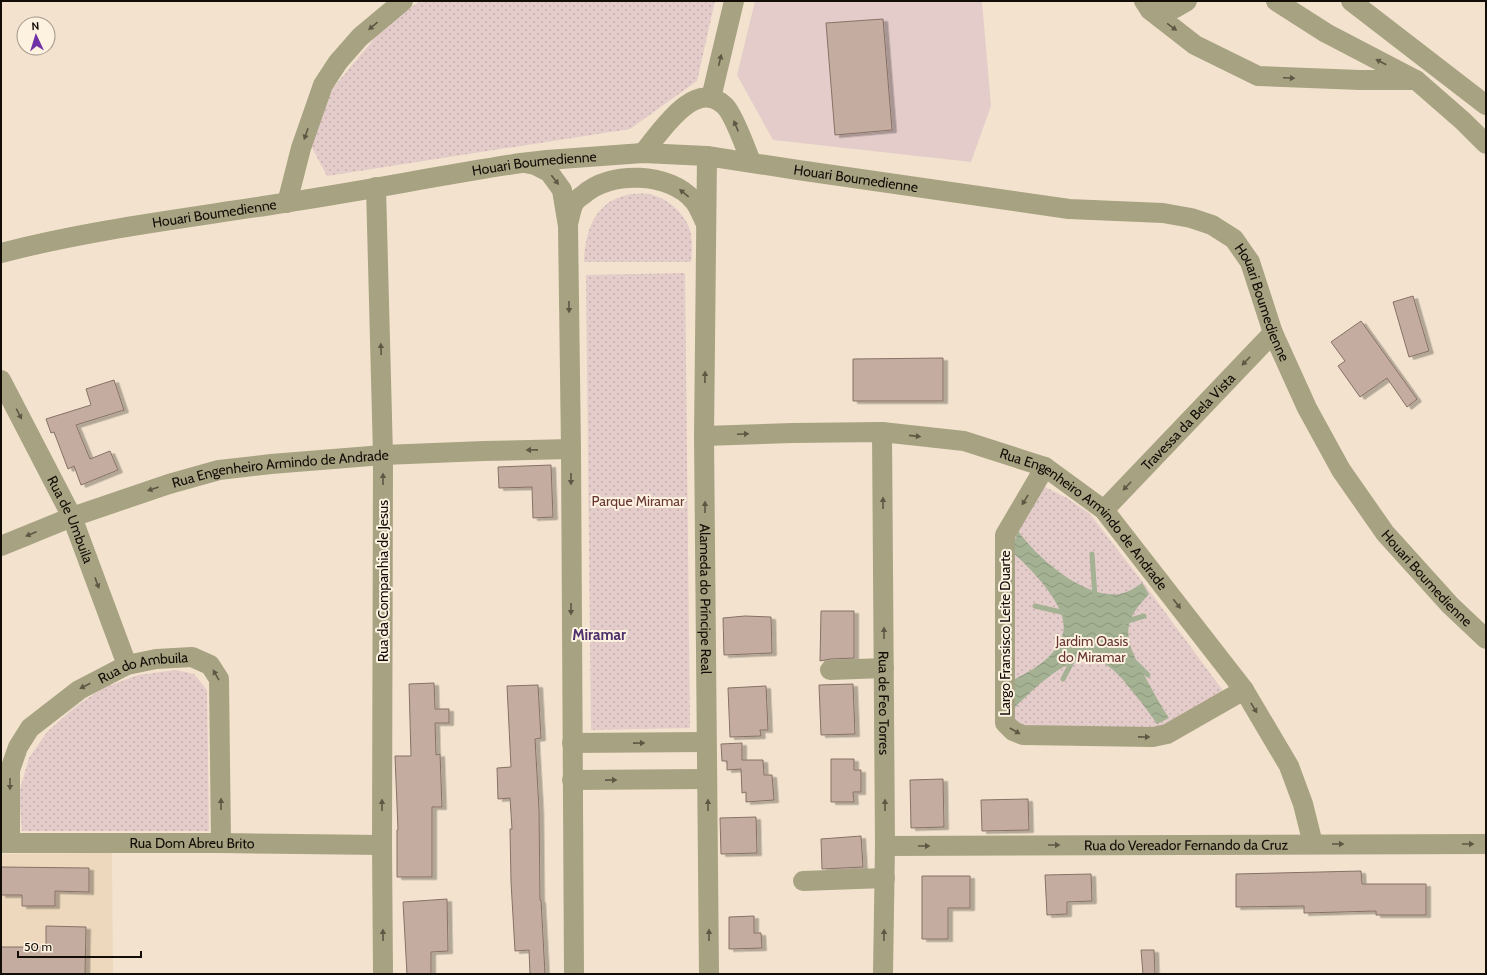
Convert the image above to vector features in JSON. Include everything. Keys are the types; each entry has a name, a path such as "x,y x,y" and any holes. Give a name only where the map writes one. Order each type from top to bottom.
{"street":[{"path":"287,203 301,148 324,84 338,62 360,38 403,1"},
{"path":"711,98 734,1"},
{"path":"1147,6 1175,8 1186,1"},
{"path":"1276,1 1326,33 1416,80 1463,121 1486,144"},
{"path":"1351,1 1486,106"},
{"path":"1147,6 1196,45 1258,76 1344,80 1416,80"},
{"path":"643,153 682,107 698,98 711,98 726,106 731,114 751,162"},
{"name":"Houari Boumedienne","path":"1,253 82,235 287,203 521,163 643,153 707,156 1069,209 1163,213 1191,218 1212,225 1234,239 1250,262 1273,333 1307,408 1341,470 1385,533 1450,605 1486,639"},
{"name":"Alameda do Príncipe Real","path":"707,156 704,436 709,974"},
{"name":"Alameda do Príncipe Real","path":"521,163 535,164 549,172 562,190 568,226 571,449 574,974"},
{"name":"Alameda do Príncipe Real","path":"568,226 574,203 591,187 611,180 631,177 654,178 676,186 694,201 706,224"},
{"name":"Rua da Companhia de Jesus","path":"376,187 383,455 383,974"},
{"name":"Travessa da Bela Vista","path":"1104,510 1273,333"},
{"name":"Rua de Umbuila","path":"1,380 72,517 127,665"},
{"name":"Rua Engenheiro Armindo de Andrade","path":"704,436 882,432 964,441 1045,467 1104,510 1244,690 1288,766 1304,804 1313,844"},
{"name":"Rua de Feo Torres","path":"882,432 885,846 883,974"},
{"name":"Rua Engenheiro Armindo de Andrade","path":"1,546 72,517 169,484 219,470 271,464 383,455 571,449"},
{"name":"Largo Fransisco Leite Duarte","path":"1045,467 1005,536 1005,723 1013,731 1023,735 1152,737 1167,734 1244,690"},
{"name":"Rua do Ambuila","path":"6,843 10,770 18,747 30,728 78,690 127,665 156,658 192,657 210,665 219,680 221,843"},
{"path":"830,670 884,668"},
{"path":"572,743 706,742"},
{"path":"572,780 707,779"},
{"name":"Rua Dom Abreu Brito","path":"6,843 382,845"},
{"name":"Rua do Vereador Fernando da Cruz","path":"885,846 1486,844"},
{"path":"803,881 885,878"}],"shaded area":[{"path":"112,853 113,974 1,974 1,854"}],"green space":[{"path":"420,1 715,1 697,81 630,129 327,176 307,138 333,88 384,27"},
{"path":"755,1 982,1 991,106 971,162 773,140 737,75"},
{"path":"630,194 647,194 656,196 668,202 678,211 689,227 692,244 691,262 584,262 588,235 594,219 605,205 615,199"},
{"name":"Parque Miramar","path":"685,273 690,728 591,730 586,275"},
{"name":"Jardim Oasis do Miramar","path":"1041,485 1067,498 1089,513 1145,585 1224,692 1153,731 1024,728 1015,722 1011,528"},
{"path":"176,670 194,674 207,690 209,831 22,831 19,793 29,758 47,732 75,707 103,688 138,675"}],"water":[{"path":"1018,531 1037,553 1049,564 1077,583 1091,590 1106,594 1120,594 1131,590 1142,583 1149,594 1131,617 1128,635 1129,642 1143,673 1169,718 1157,724 1126,683 1112,669 1096,660 1087,659 1068,665 1051,675 1014,708 1013,680 1036,667 1050,656 1060,642 1064,623 1060,611 1046,588 1028,567 1011,551"}],"building":[{"path":"883,19 892,130 835,135 826,23"},
{"path":"1413,296 1429,351 1409,357 1393,302"},
{"path":"1361,321 1417,399 1407,407 1387,378 1360,397 1338,366 1345,361 1331,342"},
{"path":"943,358 943,401 853,401 853,359"},
{"path":"114,380 124,410 76,425 90,459 110,451 118,470 81,485 74,466 68,469 54,432 51,433 46,419 91,405 86,389"},
{"path":"551,465 553,517 533,518 532,487 499,488 498,467"},
{"path":"821,611 854,611 854,658 820,661"},
{"path":"745,616 771,617 772,653 724,655 723,618"},
{"path":"434,683 435,709 449,709 449,723 435,723 436,755 440,754 442,807 432,807 432,877 397,877 398,830 395,756 411,756 409,684"},
{"path":"853,684 855,734 821,735 819,685"},
{"path":"538,685 541,738 535,739 539,809 540,900 545,974 530,974 529,950 515,951 511,882 510,829 512,829 510,798 498,799 497,768 511,767 507,686"},
{"path":"766,686 768,730 760,730 761,736 730,737 728,688"},
{"path":"742,743 742,760 763,760 764,775 772,775 774,800 746,802 746,792 742,793 741,769 727,770 727,761 722,761 721,744"},
{"path":"831,759 854,759 854,770 861,770 861,792 853,792 854,802 831,802"},
{"path":"943,779 944,827 911,828 910,780"},
{"path":"1028,799 1029,830 982,831 981,800"},
{"path":"756,817 757,853 721,854 720,818"},
{"path":"861,836 863,867 822,869 821,839"},
{"path":"1,867 89,868 89,892 55,891 55,906 22,906 22,895 1,895"},
{"path":"1361,871 1362,884 1426,884 1426,915 1376,915 1376,911 1304,913 1304,906 1236,907 1236,874"},
{"path":"1091,874 1092,901 1067,902 1067,914 1047,915 1045,875"},
{"path":"922,876 970,876 970,908 948,908 948,939 922,939"},
{"path":"447,899 448,951 431,952 431,974 407,974 403,902"},
{"path":"754,916 754,933 761,933 762,948 729,949 729,917"},
{"path":"46,926 86,927 85,974 1,974 1,947 46,947"},
{"path":"1141,950 1154,950 1155,974 1143,974"}],"waterway":[{"path":"1092,554 1095,597"},
{"path":"1035,606 1065,613"},
{"path":"1124,622 1144,616"},
{"path":"1063,679 1074,658"},
{"path":"1136,663 1148,675"}],"district":[{"name":"Miramar","path":"599,635"}]}
